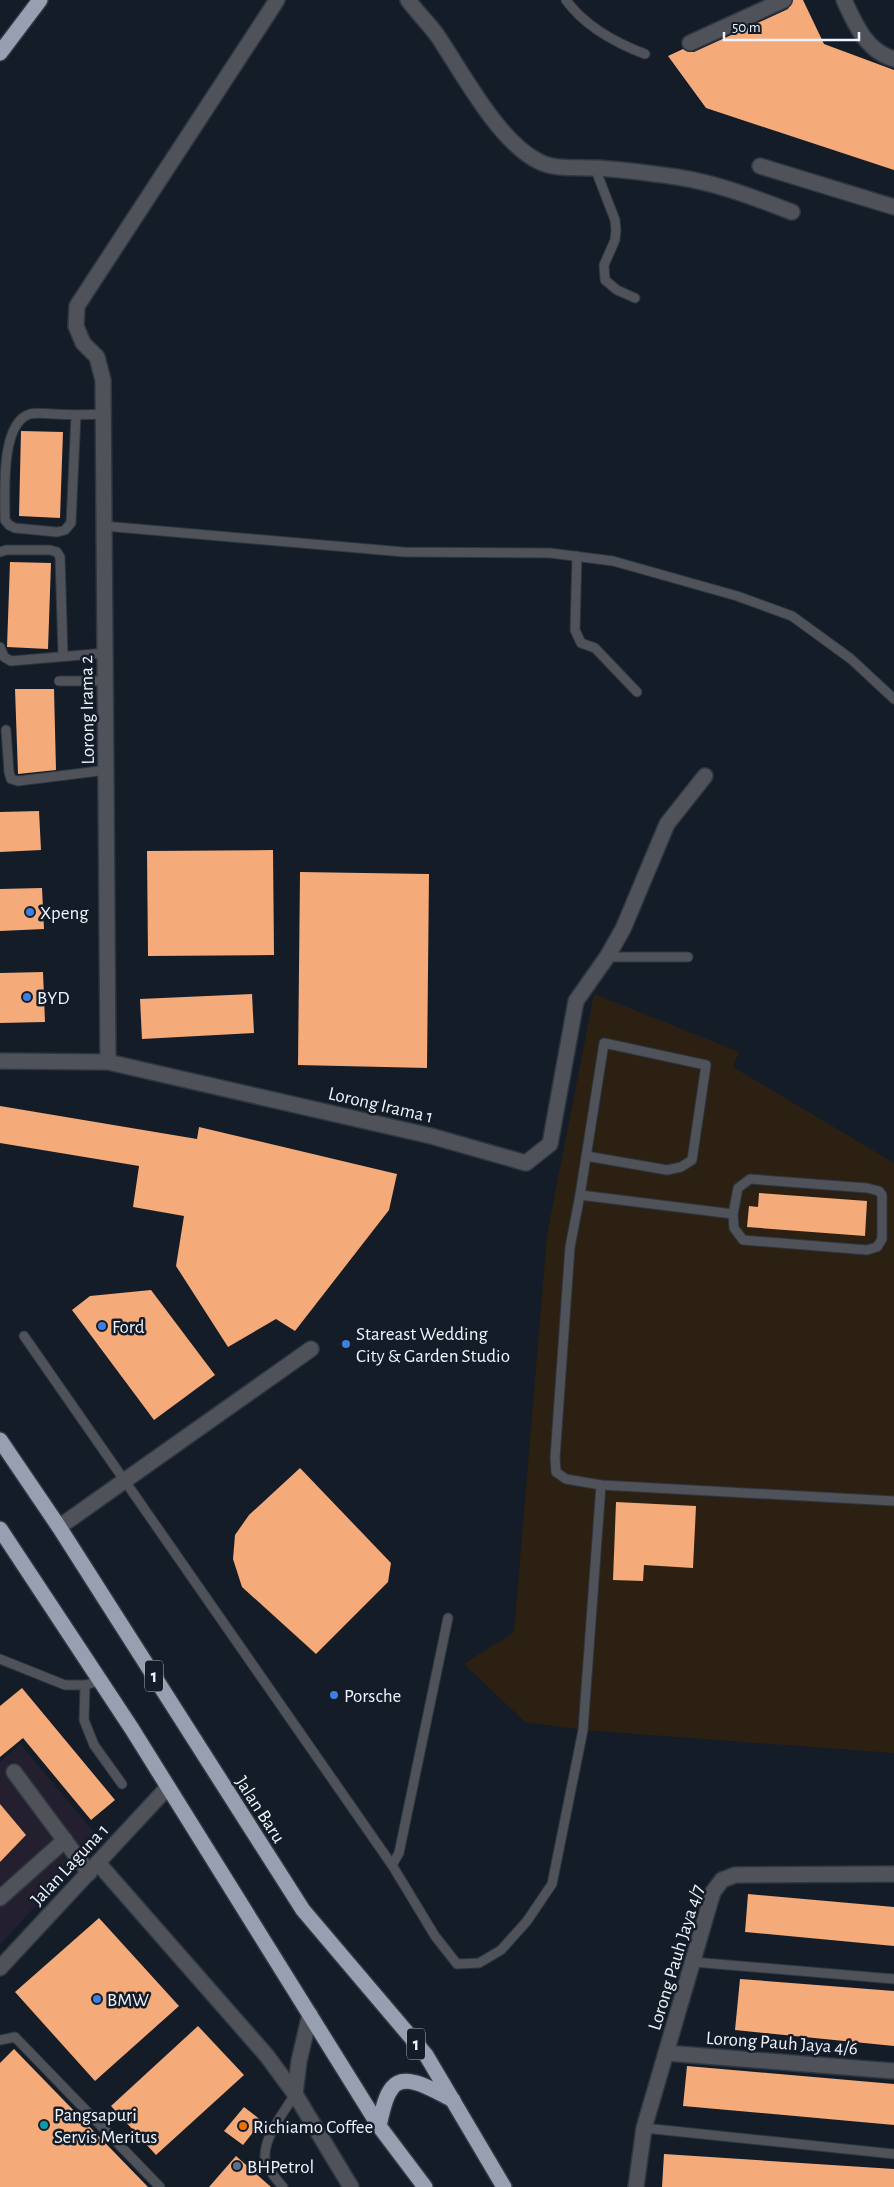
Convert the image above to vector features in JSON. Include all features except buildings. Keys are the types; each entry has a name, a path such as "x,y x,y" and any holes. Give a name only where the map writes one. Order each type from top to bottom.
{"highway":[{"path":"0,52 40,0"},
{"name":"Jalan Baru","path":"0,1440 59,1527 303,1910 426,2055 504,2187"},
{"path":"2,1539 100,1681 379,2126 424,2187"},
{"path":"379,2126 392,2088 401,2082 416,2083 453,2100"}],"street":[{"name":"Lorong Irama 2","path":"108,1062 103,380 97,357 82,343 76,326 77,306 277,0"},
{"path":"408,0 436,34 474,92 516,144 538,162 559,167 595,168 677,177 713,185 792,212"},
{"path":"690,44 784,0"},
{"path":"844,0 860,33 872,47 894,58"},
{"path":"760,166 894,207"},
{"path":"607,957 623,929 667,824 705,776"},
{"name":"Lorong Irama 1","path":"0,1061 108,1062 431,1136 526,1163 550,1144 576,1001 607,957"},
{"path":"59,1527 311,1349"},
{"path":"14,1772 65,1840 267,2056 295,2094 351,2187"},
{"name":"Jalan Laguna 1","path":"0,1968 168,1787"},
{"path":"0,1898 65,1840"},
{"name":"Lorong Pauh Jaya 4/7","path":"636,2187 644,2128 713,1892 722,1880 735,1875 894,1874"},
{"path":"295,2094 299,2061 310,2014"},
{"name":"Lorong Pauh Jaya 4/6","path":"666,2053 894,2071"}],"lane":[{"path":"566,0 573,10 600,31 645,54"},
{"path":"595,168 616,230 615,240 604,265 606,280 617,290 635,298"},
{"path":"76,415 72,523 65,530 56,532 16,528 9,525 5,520 5,464 12,430 19,420 31,413 103,414"},
{"path":"104,526 404,552 550,553 613,561 737,596 792,616 851,658 894,699"},
{"path":"0,552 33,550 57,552 60,557 63,656"},
{"path":"577,556 576,630 581,643 595,648 637,692"},
{"path":"0,647 4,657 11,660 105,653"},
{"path":"59,682 106,681"},
{"path":"6,730 9,772 12,778 18,781 107,770"},
{"path":"607,957 688,957"},
{"path":"586,1156 667,1170 681,1167 692,1160 706,1065 604,1043 570,1247 555,1458 556,1472 566,1479 601,1485 894,1501"},
{"path":"750,1179 867,1188 879,1191 882,1195 882,1239 877,1247 866,1250 743,1240 734,1228 733,1214 738,1188 750,1179"},
{"path":"580,1196 733,1214"},
{"path":"24,1336 392,1866 435,1936 457,1964 479,1963 501,1950 527,1921 552,1884 583,1730 601,1485"},
{"path":"392,1866 399,1853 448,1618"},
{"path":"0,1659 65,1685 84,1685 100,1681"},
{"path":"84,1685 84,1720 94,1745 122,1784"},
{"path":"693,1962 894,1979"},
{"path":"0,2040 15,2037 160,2187"},
{"path":"283,2187 276,2180 265,2158 269,2138 295,2094"},
{"path":"644,2128 894,2154"}],"shaded area":[{"path":"594,994 739,1052 733,1067 894,1163 894,1753 583,1730 525,1722 464,1664 514,1632 547,1235"},
{"path":"20,1744 98,1837 0,1945 0,1762"}],"place":[{"name":"Xpeng","path":"30,912"},
{"name":"BYD","path":"27,997"},
{"name":"Ford","path":"102,1326"},
{"name":"Stareast Wedding City & Garden Studio","path":"346,1344"},
{"name":"Porsche","path":"334,1695"},
{"name":"BMW","path":"97,1999"},
{"name":"Pangsapuri Servis Meritus","path":"44,2125"},
{"name":"Richiamo Coffee","path":"243,2126"},
{"name":"BHPetrol","path":"237,2166"}]}
